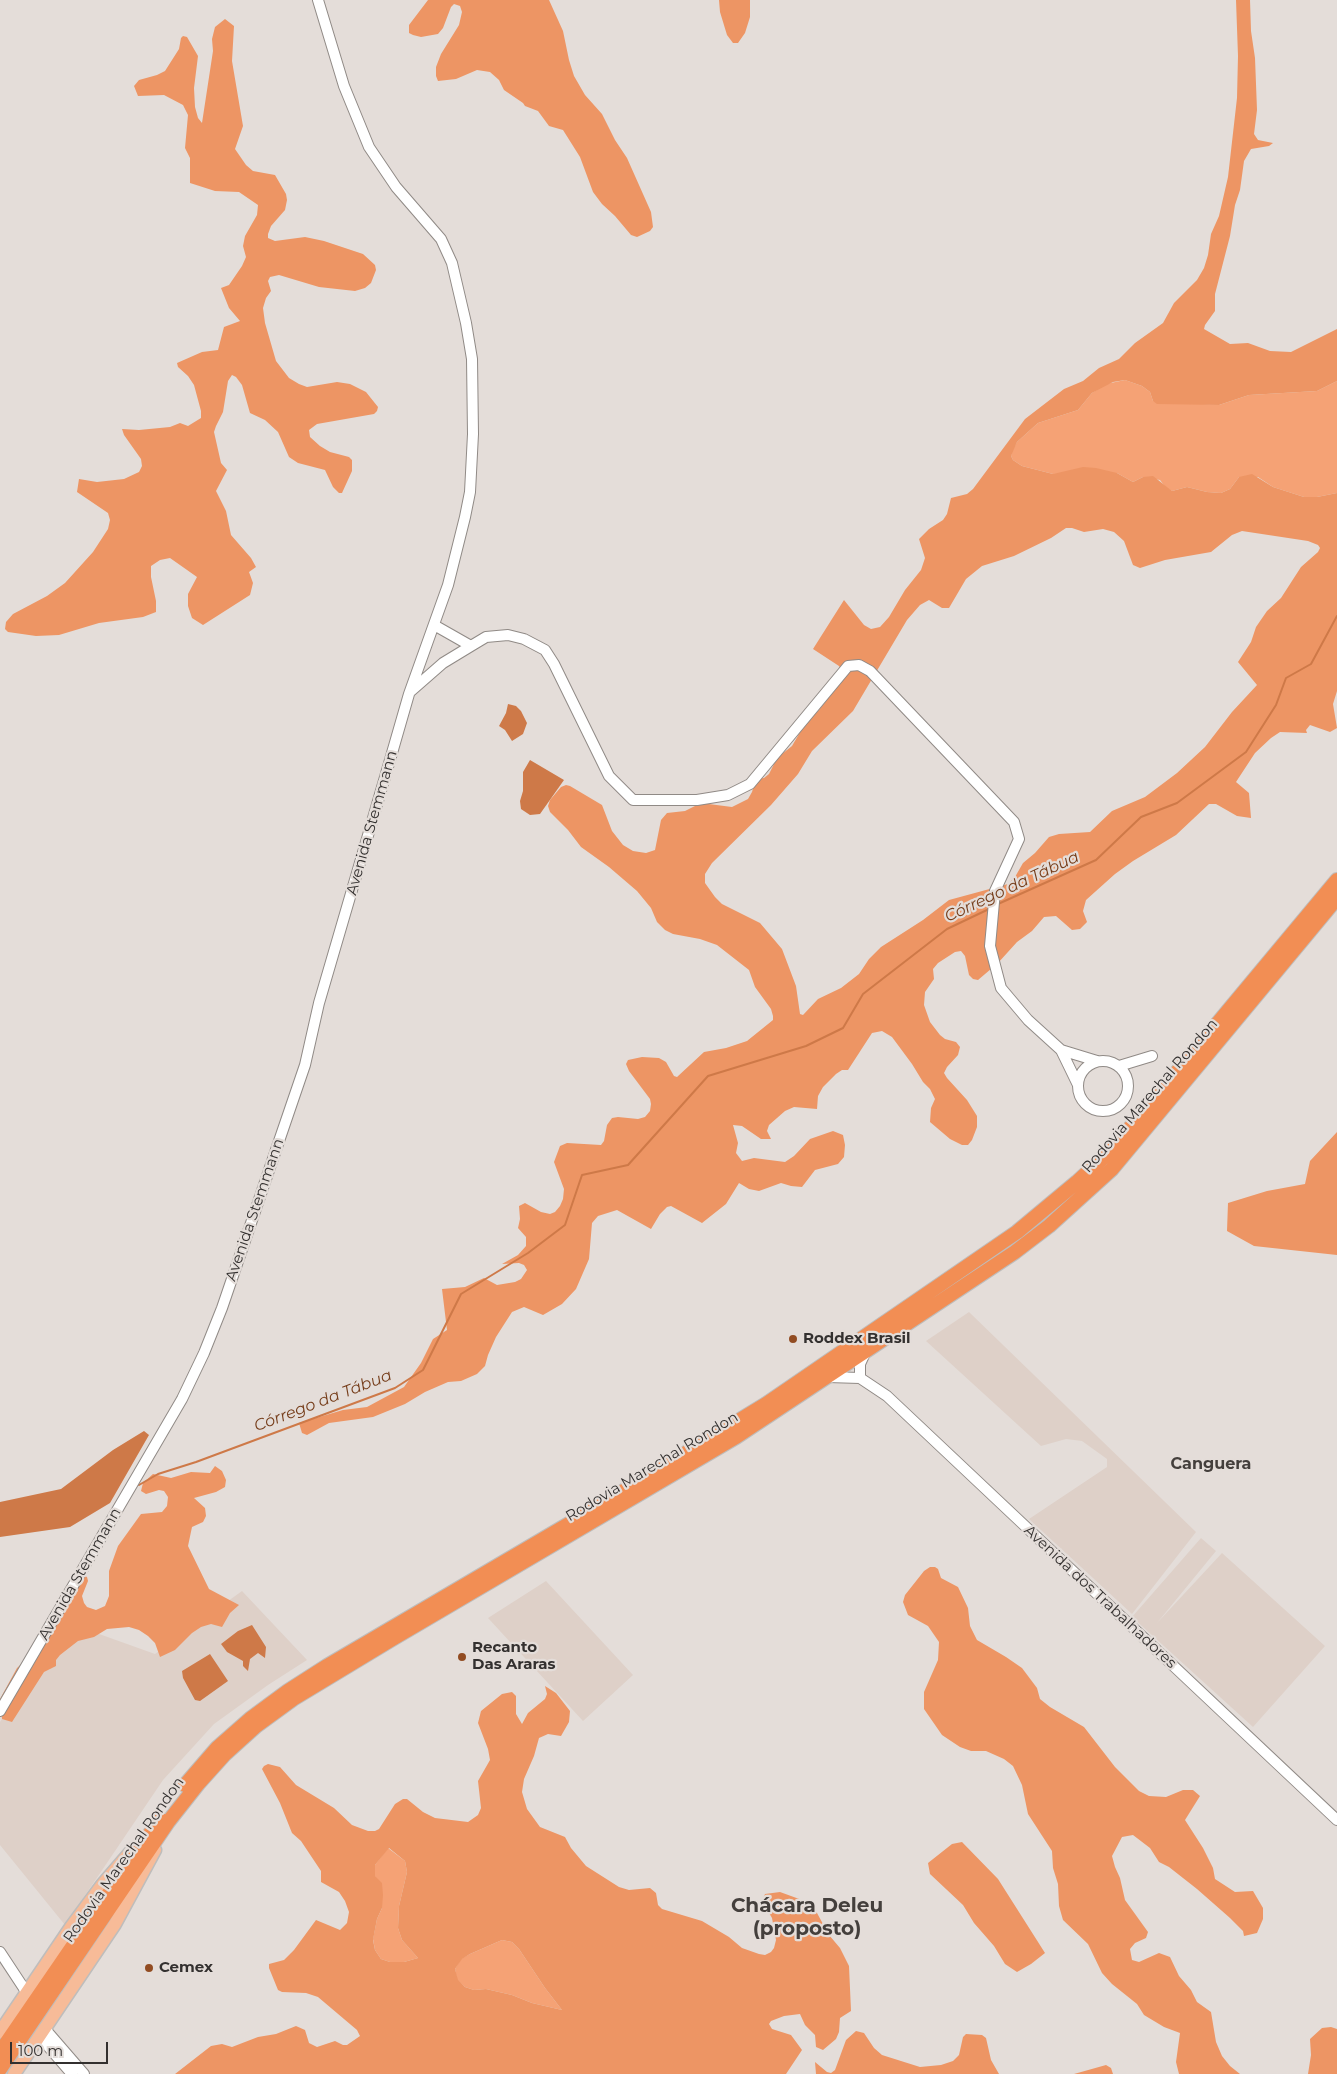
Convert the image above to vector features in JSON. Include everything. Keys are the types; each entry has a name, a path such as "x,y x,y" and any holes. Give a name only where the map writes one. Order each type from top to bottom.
{"highway":[{"name":"Rodovia Marechal Rondon","path":"0,2069 190,1779 217,1748 250,1719 288,1691 766,1404 1025,1226 1077,1182 1131,1127 1337,880"},
{"name":"Rodovia Marechal Rondon","path":"0,2052 164,1820 225,1754 256,1726 293,1699 736,1437 1015,1252 1049,1226 1106,1174 1149,1127 1337,898"}],"main road":[{"path":"0,2032 91,1899 164,1820"},
{"path":"14,2074 131,1898 164,1820"}],"street":[{"name":"Avenida Stemmann","path":"0,1711 182,1400 211,1335 305,1065 319,1003 410,692 448,585 466,517 470,492 474,401 472,359 452,263 441,239 396,187 369,147 344,86 318,0"},
{"path":"434,625 470,646"},
{"path":"410,692 443,663 486,638 508,635 524,639 545,650 554,664 610,776 633,800 698,800 728,795 750,784 848,666 860,665 870,671 1014,822 1019,839 994,891 990,946 1001,988 1028,1020 1061,1050 1084,1102 1090,1107 1107,1111 1116,1108 1122,1102 1129,1086 1128,1078 1119,1066 1112,1062 1097,1061 1061,1050"},
{"path":"1119,1066 1152,1056"},
{"path":"1078,1085 1084,1070 1097,1061"},
{"path":"828,1377 860,1378 860,1364 866,1351"},
{"name":"Avenida dos Trabalhadores","path":"860,1378 887,1396 1337,1820"},
{"path":"0,1952 27,1993"},
{"path":"42,2033 72,2074"},
{"path":"42,2033 84,2074"}],"shaded area":[{"path":"428,0 549,0 563,31 574,76 585,95 602,114 615,140 627,158 651,212 653,227 650,231 637,237 631,235 593,192 580,157 563,130 549,126 538,111 525,106 504,90 499,80 490,72 477,70 456,79 438,81 436,67 441,54 459,25 462,12 460,6 454,4 443,28 438,34 421,37 409,33 409,25"},
{"path":"719,0 750,0 750,17 745,33 738,43 733,43 727,35 720,12"},
{"path":"1236,0 1250,0 1257,110 1254,134 1258,140 1273,143 1269,146 1251,149 1244,161 1230,236 1215,294 1215,311 1204,329 1230,344 1248,343 1270,351 1291,352 1337,329 1337,381 1317,391 1249,395 1219,405 1157,404 1153,401 1150,392 1142,386 1125,380 1113,382 1092,393 1078,410 1038,423 1017,442 1011,456 1013,460 1022,466 1053,474 1083,467 1117,473 1133,482 1143,477 1153,476 1172,491 1187,487 1221,493 1230,489 1239,477 1252,474 1273,487 1304,497 1317,497 1337,493 1337,691 1333,704 1337,728 1330,732 1310,725 1306,730 1307,733 1280,732 1271,738 1255,753 1236,782 1249,793 1251,818 1237,816 1216,804 1209,804 1176,835 1115,874 1086,900 1083,911 1087,922 1080,929 1072,930 1056,916 1044,917 1032,931 1017,942 998,963 978,980 973,979 969,975 965,956 961,951 955,952 938,963 933,969 934,979 925,992 924,1005 930,1022 940,1035 945,1039 956,1042 960,1047 958,1055 944,1073 967,1100 977,1116 977,1127 968,1145 962,1145 950,1139 930,1122 931,1108 935,1099 930,1089 923,1082 892,1037 882,1031 872,1033 848,1070 842,1070 836,1074 823,1087 818,1096 817,1109 794,1107 785,1111 769,1125 767,1131 771,1139 761,1139 742,1126 733,1125 738,1143 736,1153 742,1161 754,1158 785,1162 794,1156 810,1139 833,1131 843,1135 845,1145 844,1157 838,1164 815,1170 802,1187 781,1183 759,1191 749,1189 739,1183 726,1204 702,1223 671,1206 667,1207 660,1214 651,1229 617,1210 598,1216 592,1223 589,1259 576,1289 562,1304 543,1315 524,1307 512,1312 496,1337 485,1366 477,1374 461,1381 448,1382 425,1392 405,1404 373,1417 329,1423 307,1435 302,1433 299,1423 343,1410 367,1407 404,1387 421,1363 433,1339 447,1330 442,1289 465,1287 484,1278 497,1285 521,1279 527,1270 524,1265 519,1263 502,1264 518,1255 526,1246 526,1237 518,1228 520,1219 519,1206 525,1203 541,1212 550,1214 555,1212 560,1206 564,1189 554,1162 560,1146 567,1143 601,1145 604,1141 607,1125 612,1118 638,1119 645,1117 650,1111 650,1099 629,1071 626,1064 628,1060 642,1057 659,1058 666,1062 674,1076 677,1077 704,1052 726,1048 747,1041 773,1020 771,1009 755,987 749,970 717,945 700,939 673,934 665,930 657,922 651,908 637,891 609,867 581,847 568,830 550,812 548,806 550,800 561,787 570,786 602,805 612,831 623,845 633,851 646,853 655,850 661,820 667,813 685,811 701,803 732,807 748,799 756,779 764,778 769,774 777,758 792,746 806,722 818,711 840,683 842,671 839,666 813,649 844,600 864,625 871,629 880,627 921,570 925,558 919,539 929,529 943,520 947,514 951,498 967,494 973,489 1025,419 1064,389 1083,381 1099,368 1119,359 1135,343 1163,323 1174,303 1197,280 1204,268 1208,255 1211,234 1219,216 1228,177 1237,98","holes":["1066,528 1084,532 1103,529 1114,532 1124,541 1133,565 1140,568 1165,560 1211,552 1232,535 1242,531 1308,541 1318,545 1320,548 1301,567 1281,598 1267,611 1256,627 1251,642 1238,662 1257,685 1232,712 1205,747 1177,773 1145,797 1112,811 1090,832 1059,834 1049,837 1023,863 1015,877 1008,884 949,900 923,920 881,947 869,959 859,974 841,988 818,999 803,1015 800,1014 796,986 782,949 760,923 722,904 705,883 705,874 712,863 771,805 798,774 812,751 853,711 907,620 920,605 929,600 942,608 949,608 966,579 982,566 1014,556 1051,538"]},
{"path":"225,19 234,26 232,61 243,126 235,149 246,165 253,171 275,175 286,194 285,210 271,226 268,238 275,241 305,237 324,241 363,254 375,265 376,270 371,283 365,288 355,291 319,287 279,275 270,277 268,281 271,291 266,298 263,308 265,323 276,361 289,378 307,387 337,382 350,384 366,392 378,407 377,411 374,414 317,424 309,430 310,437 320,446 330,452 349,457 352,460 352,471 342,493 339,493 333,487 325,470 298,463 289,457 278,432 265,420 250,413 242,385 232,375 228,381 223,412 214,432 221,463 227,470 216,491 226,511 231,535 251,558 256,567 249,572 253,583 250,595 203,625 192,618 188,606 188,594 197,577 170,558 160,560 151,566 156,612 143,617 99,623 59,635 36,636 8,632 5,629 6,622 13,614 47,596 65,583 93,552 108,529 110,520 108,513 77,492 79,479 97,482 124,479 139,472 142,466 141,459 124,435 122,429 139,430 170,427 180,423 188,426 201,418 194,385 178,367 177,363 202,352 218,350 224,327 240,321 229,308 221,288 229,285 242,266 246,257 243,246 245,236 257,215 258,205 239,192 215,191 190,183 190,158 185,148 188,115 183,105 164,95 138,96 134,86 139,80 165,71 179,49 181,38 183,36 187,37 198,56 194,88 195,107 198,118 202,123 213,51 212,39 215,27"},
{"path":"1125,380 1142,386 1150,392 1153,401 1219,405 1249,395 1317,391 1337,381 1337,493 1317,497 1304,497 1273,487 1258,477 1239,477 1230,489 1221,493 1187,487 1172,491 1166,488 1160,480 1143,477 1133,482 1117,473 1053,474 1022,466 1013,460 1011,456 1012,451 1017,442 1038,423 1078,410 1092,393 1106,384"},
{"path":"508,704 516,706 521,711 527,723 523,734 512,741 505,730 499,726 506,713"},
{"path":"530,760 564,780 540,814 530,815 521,809 520,801 523,791 523,772"},
{"path":"1337,1132 1337,1255 1254,1246 1227,1231 1228,1203 1267,1191 1305,1184 1310,1161"},
{"path":"969,1312 1196,1532 1132,1614 1029,1519 1107,1467 1107,1459 1082,1441 1066,1439 1041,1446 926,1341"},
{"path":"144,1431 149,1435 110,1503 70,1527 0,1537 0,1502 61,1489 113,1450"},
{"path":"215,1466 222,1471 226,1480 225,1487 216,1492 194,1498 205,1508 206,1516 203,1522 192,1527 188,1546 209,1589 239,1605 230,1613 222,1627 211,1624 201,1627 175,1650 160,1657 155,1643 148,1636 139,1630 129,1627 107,1629 94,1637 78,1641 60,1655 56,1660 56,1666 44,1672 12,1722 2,1719 0,1699 17,1668 33,1653 83,1575 87,1577 88,1581 82,1596 84,1603 87,1607 96,1610 105,1606 109,1596 109,1571 118,1546 141,1514 162,1512 167,1506 168,1497 164,1491 159,1490 146,1494 141,1491 143,1483 153,1474 171,1478 191,1472 210,1473"},
{"path":"1201,1538 1216,1551 1157,1623 1222,1553 1325,1646 1253,1727 1132,1617"},
{"path":"930,1567 938,1569 941,1578 958,1587 968,1608 970,1626 977,1640 1022,1668 1037,1688 1040,1699 1084,1727 1115,1767 1139,1791 1149,1796 1166,1797 1183,1790 1193,1790 1200,1796 1185,1820 1203,1848 1213,1868 1215,1879 1235,1892 1253,1891 1263,1908 1263,1919 1257,1933 1244,1936 1243,1931 1230,1918 1197,1889 1169,1867 1159,1862 1150,1848 1133,1835 1122,1837 1112,1856 1125,1900 1148,1932 1146,1938 1135,1943 1130,1949 1132,1960 1139,1962 1159,1953 1170,1957 1179,1976 1191,1990 1197,2002 1211,2012 1216,2042 1222,2056 1240,2074 1179,2074 1176,2062 1180,2033 1164,2027 1144,2015 1137,2004 1112,1984 1102,1973 1088,1944 1063,1920 1059,1906 1058,1884 1053,1868 1052,1851 1028,1814 1022,1785 1013,1766 1004,1759 986,1751 971,1751 960,1747 942,1735 924,1709 924,1692 938,1660 939,1642 928,1626 908,1615 903,1602 905,1595 924,1571"},
{"path":"546,1581 633,1675 583,1721 488,1618"},
{"path":"242,1591 307,1660 268,1685 214,1724 163,1780 65,1925 0,1845 0,1722 60,1620 155,1654"},
{"path":"252,1625 266,1647 265,1658 258,1653 250,1659 248,1671 243,1666 243,1661 227,1652 221,1644 238,1631"},
{"path":"210,1654 228,1681 200,1701 195,1700 183,1678 182,1671"},
{"path":"545,1686 556,1693 570,1711 569,1722 561,1736 548,1734 539,1738 524,1779 522,1792 527,1809 540,1827 565,1837 571,1848 586,1866 619,1887 629,1890 650,1888 656,1893 658,1905 662,1909 702,1921 729,1937 742,1948 759,1954 765,1955 771,1952 776,1940 772,1918 762,1901 765,1894 780,1892 802,1900 817,1913 829,1935 840,1948 849,1966 851,2011 840,2018 839,2032 836,2039 823,2050 816,2047 815,2035 805,2025 800,2014 784,2016 771,2021 769,2024 772,2029 791,2035 802,2050 786,2074 175,2074 211,2046 222,2044 232,2047 296,2026 305,2030 309,2043 317,2047 335,2041 347,2045 360,2036 357,2030 318,1997 306,1993 282,1992 278,1990 269,1968 269,1964 284,1960 294,1950 316,1920 340,1930 347,1923 349,1912 339,1892 321,1882 321,1871 301,1841 292,1833 280,1803 262,1769 264,1766 268,1764 280,1767 296,1785 334,1808 352,1825 368,1831 379,1829 395,1804 403,1799 407,1799 423,1812 435,1818 468,1822 478,1815 481,1808 478,1781 490,1760 478,1723 481,1711 502,1694 512,1692 516,1696 516,1714 522,1724 528,1713 545,1699 547,1694","holes":["389,1848 405,1861 407,1872 399,1906 398,1928 402,1940 418,1958 404,1962 390,1962 381,1959 375,1950 373,1940 377,1919 382,1908 383,1895 382,1883 375,1876 375,1865","502,1940 512,1942 519,1949 562,2010 486,1989 474,1990 465,1987 458,1980 455,1969 462,1959"]},
{"path":"962,1842 998,1879 1045,1953 1017,1972 1005,1964 963,1905 930,1874 928,1863 952,1844"},
{"path":"388,1848 405,1861 407,1872 399,1906 398,1928 402,1940 418,1958 404,1962 390,1962 381,1959 375,1950 373,1939 377,1919 382,1908 375,1876 375,1865"},
{"path":"502,1940 512,1942 519,1949 562,2010 486,1989 474,1990 465,1987 457,1980 455,1969 461,1959"},
{"path":"1331,2027 1337,2029 1337,2074 1308,2074 1311,2055 1310,2039 1322,2028"},
{"path":"856,2031 864,2033 874,2048 882,2055 920,2067 941,2065 953,2061 959,2055 963,2037 966,2034 982,2035 986,2038 991,2060 999,2074 816,2074 815,2062 827,2072 831,2073 835,2070 846,2040"},
{"path":"1106,2065 1111,2068 1113,2074 1074,2074"}],"waterway":[{"name":"Córrego da Tábua","path":"998,904 1096,860 1141,817 1177,803 1246,752 1276,705 1286,678 1311,664 1337,616"},
{"name":"Córrego da Tábua","path":"139,1485 158,1474 196,1462 395,1388 423,1370 461,1294 528,1253 565,1225 582,1175 628,1165 708,1076 806,1046 843,1028 863,994 947,929 989,909"}],"place":[{"name":"Roddex Brasil","path":"793,1339"},
{"name":"Recanto Das Araras","path":"462,1657"},
{"name":"Cemex","path":"149,1968"}],"district":[{"name":"Canguera","path":"1211,1464"},
{"name":"Chácara Deleu (proposto)","path":"807,1918"}]}
